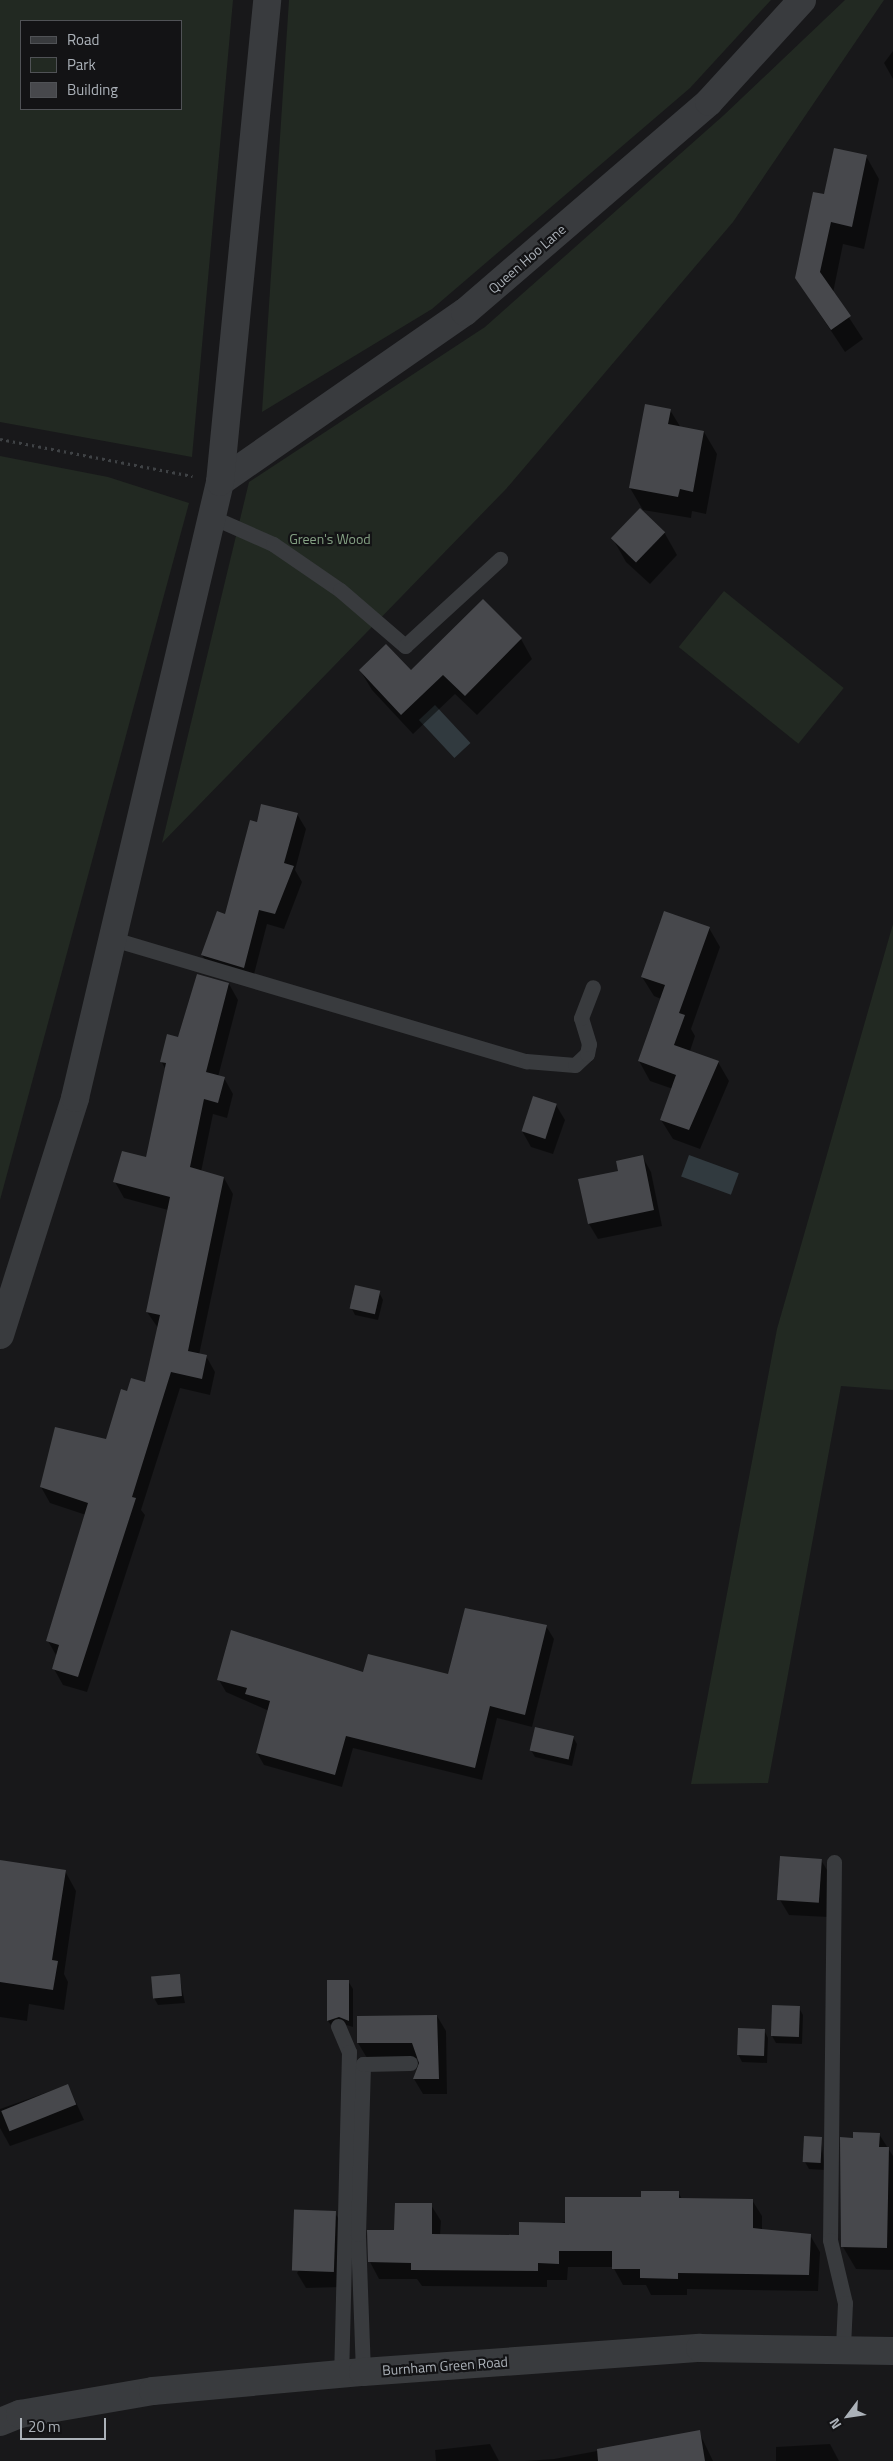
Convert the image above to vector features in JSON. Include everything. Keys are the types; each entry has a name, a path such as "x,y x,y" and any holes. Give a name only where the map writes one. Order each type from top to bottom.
{"street":[{"path":"0,1335 75,1098 220,482 267,0"},
{"name":"Queen Hoo Lane","path":"220,482 465,312 709,102 802,0"},
{"name":"Burnham Green Road","path":"0,2422 20,2414 153,2391 352,2373 700,2348 843,2347 893,2351"}],"lane":[{"path":"212,517 273,544 340,590 405,646 500,559"},
{"path":"113,939 526,1061 575,1066 587,1054 590,1044 581,1018 593,987"},
{"path":"834,1862 830,2240 845,2303 843,2347"},
{"path":"338,2026 349,2052 352,2373"},
{"path":"352,2373 363,2064 410,2063"}],"path":[{"path":"0,440 220,482"}],"green space":[{"path":"0,0 233,0 192,457 0,422"},
{"path":"289,0 771,0 690,88 432,309 262,412"},
{"name":"Green's Wood","path":"845,0 884,0 733,222 506,489 162,843 249,482 485,327 724,115"},
{"path":"0,456 108,477 189,503 0,1200"},
{"path":"724,591 844,688 798,744 679,647"},
{"path":"893,924 893,1390 841,1386 768,1783 691,1784 777,1329"}],"shaded area":[{"path":"435,705 470,743 454,758 419,720"},
{"path":"689,1155 739,1173 731,1195 681,1177"}],"building":[{"path":"834,148 867,155 852,227 831,222 820,272 851,316 831,330 795,278 813,192 824,194"},
{"path":"645,404 671,409 668,424 704,431 693,492 680,489 678,497 629,488"},
{"path":"640,508 665,532 636,563 611,538"},
{"path":"483,599 522,638 465,696 443,675 401,715 359,670 386,644 411,670"},
{"path":"261,804 298,813 284,863 294,866 275,914 259,910 244,968 201,955 217,911 225,914 250,820 257,822"},
{"path":"664,911 710,927 679,1013 685,1015 674,1045 719,1061 689,1130 660,1120 676,1075 638,1061 665,985 641,977"},
{"path":"197,974 229,983 206,1072 225,1077 218,1103 204,1099 190,1167 224,1177 188,1351 207,1355 202,1379 171,1372 132,1497 136,1498 78,1677 52,1669 59,1645 46,1641 88,1503 40,1487 55,1427 106,1439 121,1389 127,1391 131,1378 145,1382 160,1315 146,1312 170,1197 113,1182 122,1151 146,1157 166,1063 160,1062 167,1034 178,1037"},
{"path":"533,1096 557,1104 545,1139 522,1131"},
{"path":"643,1155 654,1210 588,1224 578,1179 618,1171 616,1161"},
{"path":"355,1285 380,1291 375,1314 350,1308"},
{"path":"465,1608 547,1625 525,1715 490,1706 475,1768 346,1736 335,1775 256,1753 270,1701 245,1694 247,1688 217,1680 231,1630 363,1672 368,1654 448,1674"},
{"path":"535,1727 574,1736 569,1759 530,1750"},
{"path":"780,1856 822,1859 819,1903 777,1900"},
{"path":"0,1860 66,1870 52,1960 58,1961 53,1990 0,1982"},
{"path":"180,1974 182,1996 153,1998 151,1977"},
{"path":"327,1980 349,1980 349,2021 339,2017 327,2021"},
{"path":"772,2005 800,2006 799,2037 771,2036"},
{"path":"437,2015 439,2079 413,2079 419,2063 412,2043 357,2043 357,2016"},
{"path":"738,2028 765,2029 764,2056 737,2055"},
{"path":"68,2084 76,2104 9,2131 1,2111"},
{"path":"853,2132 880,2133 879,2147 889,2147 887,2248 841,2247 840,2137 853,2138"},
{"path":"804,2136 822,2137 821,2163 803,2162"},
{"path":"641,2191 679,2191 679,2198 753,2199 753,2228 811,2234 809,2275 678,2273 678,2279 640,2278 640,2269 612,2269 612,2251 559,2251 559,2264 538,2263 538,2271 411,2270 411,2263 368,2262 367,2230 394,2230 395,2203 432,2203 432,2234 519,2235 519,2222 565,2223 565,2197 641,2197"},
{"path":"294,2210 336,2211 334,2272 292,2270"},
{"path":"700,2430 705,2461 598,2461 597,2449"}]}
